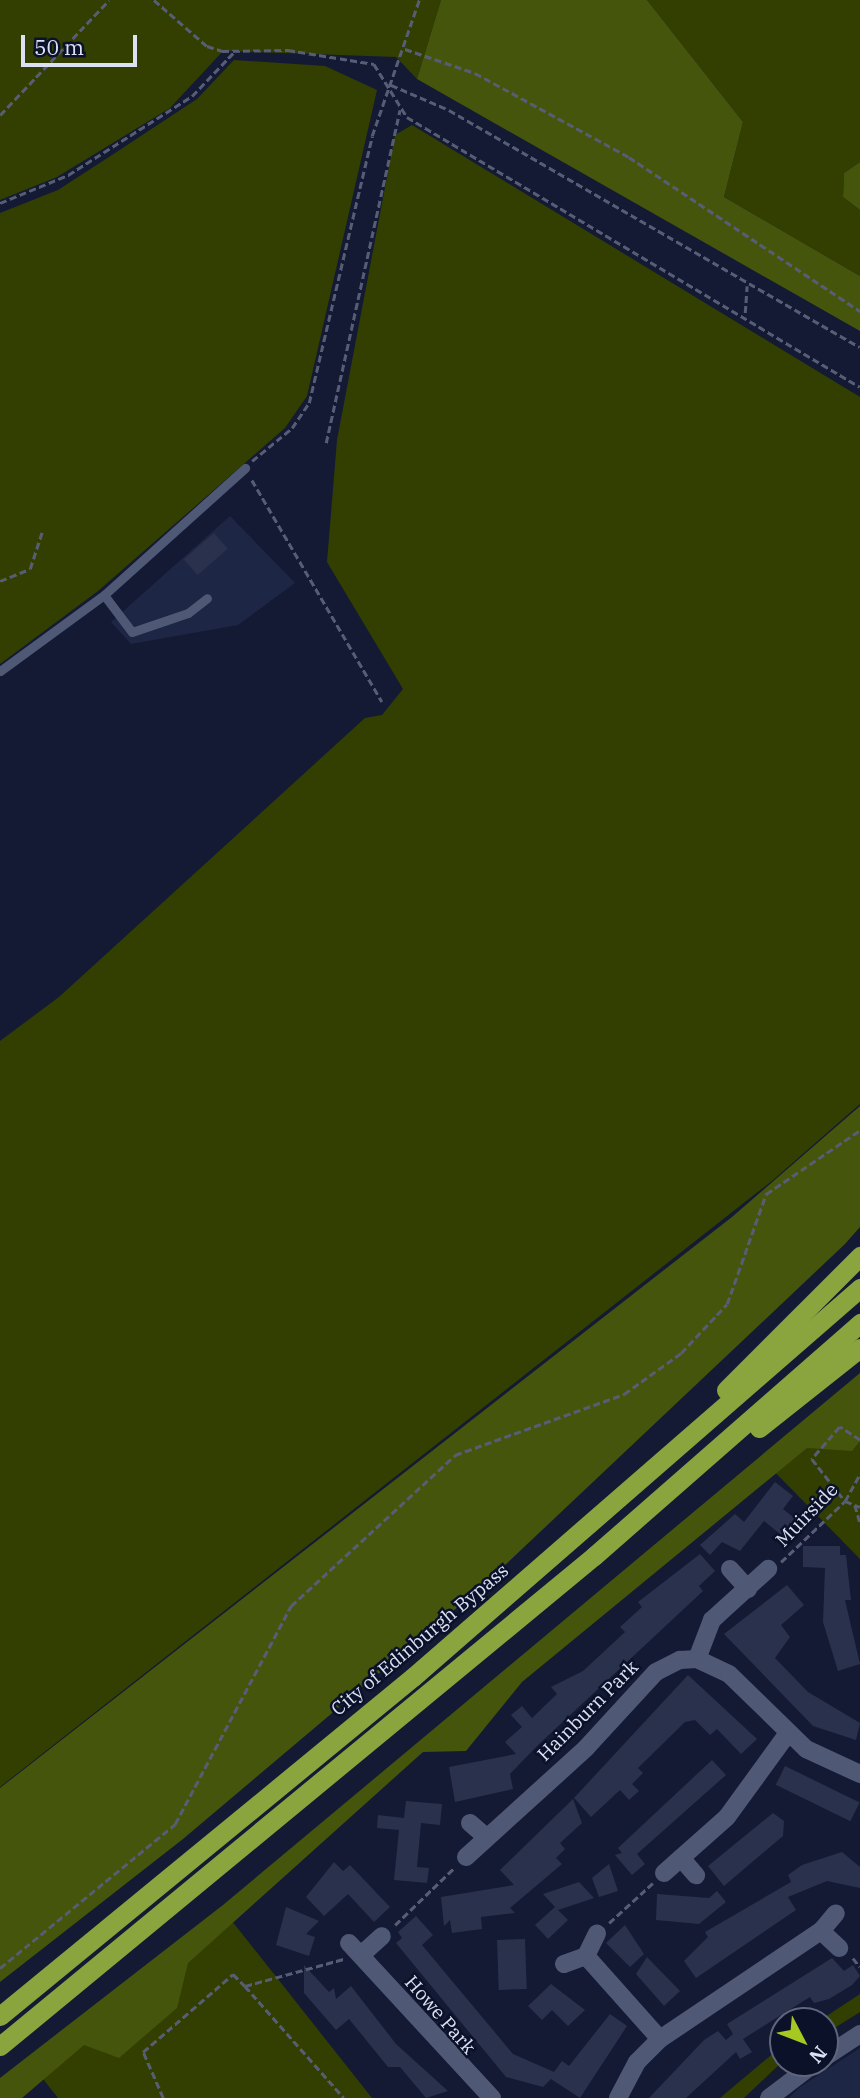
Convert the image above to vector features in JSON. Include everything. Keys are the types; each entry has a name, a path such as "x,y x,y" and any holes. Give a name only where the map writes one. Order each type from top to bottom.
{"highway":[{"path":"576,1538 860,1256"},
{"name":"City of Edinburgh Bypass","path":"0,2015 576,1538 860,1288"},
{"path":"594,1556 860,1323"},
{"path":"0,2046 594,1556 860,1349"}],"street":[{"path":"730,1569 748,1589"},
{"path":"768,1569 712,1620 697,1659 729,1674 788,1733 815,1754 860,1774"},
{"name":"Hainburn Park","path":"466,1857 484,1835 586,1748 656,1672 697,1659"},
{"path":"664,1873 727,1817 788,1733"},
{"path":"470,1823 484,1835"},
{"path":"681,1858 696,1875"},
{"path":"618,2098 630,2071 660,2039 821,1930 836,1913"},
{"path":"821,1930 839,1948"},
{"path":"564,1964 586,1956 597,1933"},
{"path":"355,1949 382,1936"},
{"name":"Howe Park","path":"355,1949 492,2098"},
{"path":"586,1956 660,2039"},
{"path":"839,2048 860,2034"},
{"path":"769,2098 797,2077"}],"lane":[{"path":"0,671 104,595 245,468"},
{"path":"104,595 132,632 188,613 207,598"}],"path":[{"path":"0,115 109,0"},
{"path":"154,0 207,46 235,51 347,57 374,64 391,85 400,110 326,443"},
{"path":"382,702 245,468 292,428 309,403 372,136 402,58 419,0"},
{"path":"405,49 475,73 629,157 860,311"},
{"path":"0,203 68,175 192,96 235,51"},
{"path":"391,85 449,110 747,286 860,347"},
{"path":"400,110 744,313 860,387"},
{"path":"744,313 747,286"},
{"path":"0,581 30,569 42,531"},
{"path":"0,1968 175,1824 291,1606 455,1455 624,1394 681,1353 727,1304 766,1194 860,1130"},
{"path":"860,1440 840,1427 812,1459 845,1501 860,1507"},
{"name":"Muirside","path":"768,1569 845,1501 860,1474"},
{"path":"855,1505 860,1523"},
{"path":"382,1936 466,1857"},
{"path":"597,1933 664,1873"},
{"path":"244,1986 355,1949"},
{"path":"163,2098 142,2052 233,1974 344,2098"}],"shaded area":[{"path":"230,516 295,583 238,625 131,644 111,622"},
{"path":"860,2048 860,2098 789,2098 815,2077 839,2077 839,2062"}],"green space":[{"path":"0,0 441,0 417,79 396,57 223,51 170,108 57,177 0,200"},
{"path":"441,0 647,0 743,122 724,197 860,276 860,331 417,79"},
{"path":"647,0 860,0 860,162 844,173 843,197 860,210 860,276 724,197 743,122"},
{"path":"234,60 325,66 377,90 307,396 285,428 98,591 0,664 0,213 58,190 112,155 197,99"},
{"path":"412,125 860,397 860,1104 773,1180 0,1787 0,1041 59,997 365,718 382,715 403,689 327,562 337,440 395,135"},
{"path":"860,162 860,210 843,197 844,173"},
{"path":"860,1106 860,1227 845,1244 485,1584 183,1839 0,1982 0,1788 732,1217"},
{"path":"860,1373 860,1441 852,1451 807,1448 522,1682 466,1751 423,1752 188,1963 177,2008 119,2058 84,2045 22,2098 0,2098 0,2078 223,1905"},
{"path":"860,1427 860,1559 764,1461"},
{"path":"228,1916 372,2098 58,2098 36,2070"},
{"path":"860,1994 860,2012 839,2025 839,2008"},
{"path":"769,2057 769,2074 744,2098 720,2098"}],"building":[{"path":"214,533 228,549 198,575 184,559"},
{"path":"775,1482 793,1496 783,1509 803,1525 789,1541 764,1521 740,1551 722,1542 710,1555 700,1545 735,1514 744,1522"},
{"path":"803,1546 840,1546 840,1555 846,1555 851,1600 845,1600 860,1664 838,1671 823,1622 825,1568 803,1567"},
{"path":"700,1554 715,1571 699,1586 703,1591 510,1774 513,1789 455,1802 449,1767 516,1754 505,1742 522,1727 511,1715 522,1706 532,1718 557,1694 551,1687 583,1671 625,1632 620,1627 642,1607 638,1602"},
{"path":"787,1585 804,1605 781,1625 790,1637 775,1658 808,1692 860,1723 856,1740 813,1726 724,1634"},
{"path":"688,1675 757,1739 741,1754 717,1729 710,1735 695,1720 685,1722 638,1768 643,1773 632,1784 639,1791 629,1800 620,1790 591,1817 574,1798"},
{"path":"712,1760 726,1775 637,1854 645,1864 632,1875 615,1855 622,1853 618,1848"},
{"path":"785,1766 860,1802 850,1821 776,1785"},
{"path":"573,1799 582,1823 560,1843 565,1849 556,1858 562,1864 510,1908 515,1913 481,1917 482,1929 452,1933 450,1920 444,1926 441,1897 514,1885 500,1870"},
{"path":"406,1801 442,1804 440,1825 421,1823 417,1867 429,1868 427,1883 394,1880 399,1830 377,1828 378,1815 404,1818"},
{"path":"773,1813 784,1821 783,1836 724,1886 708,1866"},
{"path":"842,1852 860,1867 860,1888 827,1881 788,1897 796,1910 696,1978 684,1961 708,1937 705,1932 791,1882 788,1875 802,1865"},
{"path":"334,1862 343,1871 350,1865 390,1907 374,1922 348,1894 324,1916 306,1897"},
{"path":"609,1864 618,1891 599,1897 592,1878"},
{"path":"579,1882 594,1898 558,1910 568,1920 548,1939 535,1925 555,1907 543,1894"},
{"path":"717,1891 726,1902 699,1924 656,1920 657,1894 709,1898"},
{"path":"286,1907 319,1921 306,1934 315,1937 309,1956 276,1945"},
{"path":"416,1916 433,1935 422,1945 513,2054 554,2072 562,2061 569,2066 610,2014 627,2026 580,2098 551,2079 543,2087 506,2077 396,1943 402,1938 398,1932"},
{"path":"625,1925 644,1954 630,1967 606,1943"},
{"path":"525,1939 527,1989 499,1990 497,1940"},
{"path":"647,1957 680,1991 664,2006 636,1974"},
{"path":"832,1958 844,1971 853,1965 860,1976 852,1985 829,1999 814,2003 810,1997 794,2007 769,2007 769,2023 743,2039 752,2052 740,2059 736,2052 686,2098 649,2098 704,2040 718,2031 726,2040 733,2034 727,2024"},
{"path":"304,1965 329,1992 334,1988 336,1999 351,1986 396,2044 448,2091 426,2098 400,2067 388,2067 349,2019 336,2030 304,1993"},
{"path":"551,1984 585,2010 568,2026 552,2010 542,2020 528,2006"}]}
